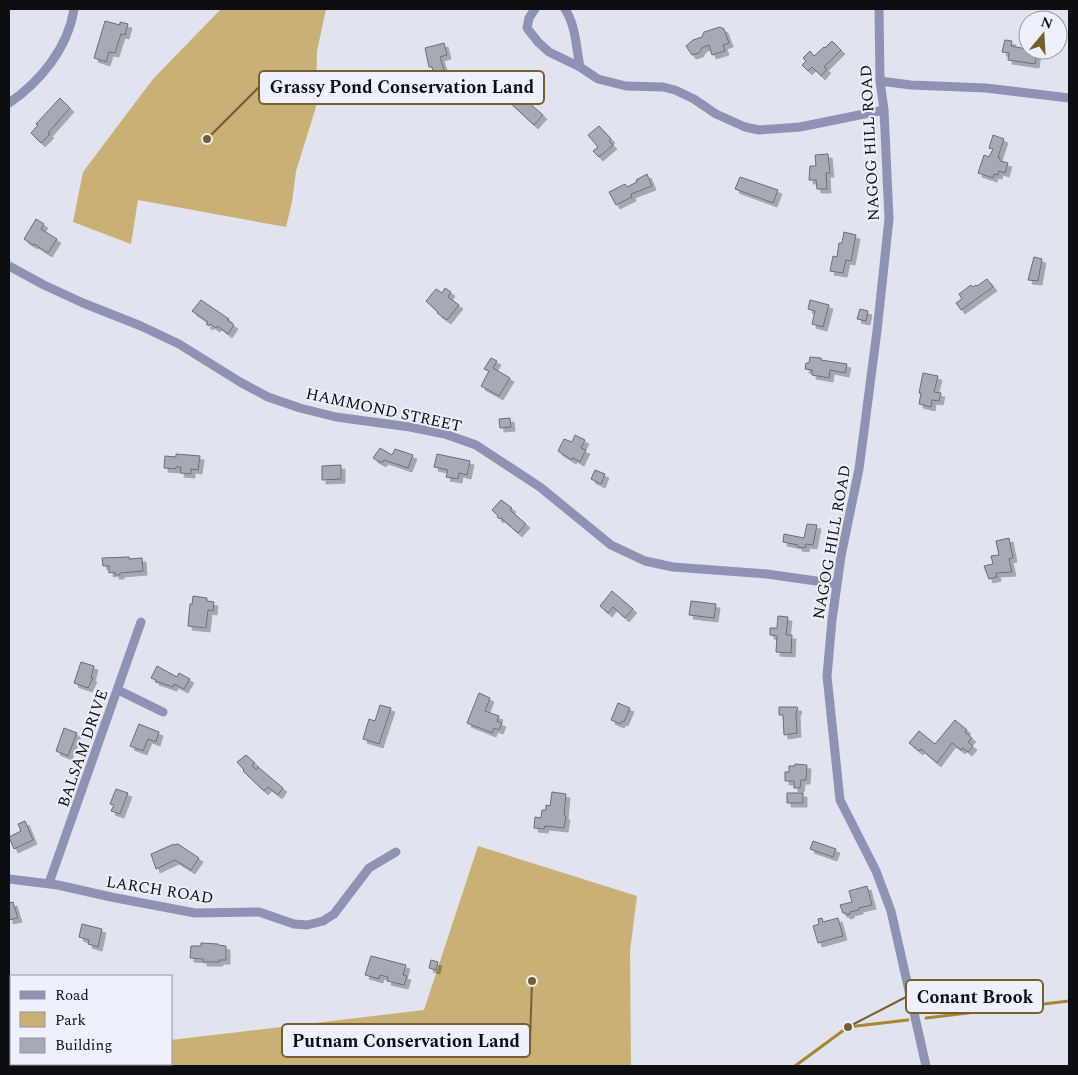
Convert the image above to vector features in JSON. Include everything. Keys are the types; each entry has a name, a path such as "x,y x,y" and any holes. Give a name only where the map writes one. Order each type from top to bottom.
{"street":[{"path":"9,103 46,71 67,34 74,9"},
{"path":"535,9 529,18 527,28 549,52 580,67 598,79 626,86 663,86 675,90 694,99 716,114 745,128 759,130 800,127 884,110"},
{"path":"565,9 574,31 580,67"},
{"name":"NAGOG HILL ROAD","path":"879,9 880,82 884,110 888,228 859,469 841,556 832,620 827,676 840,800 876,871 891,911 926,1066"},
{"path":"880,82 986,88 1069,98"},
{"name":"HAMMOND STREET","path":"9,266 83,303 141,326 179,344 240,382 268,396 300,408 336,417 410,427 445,434 476,445 540,487 611,545 645,561 673,567 768,574 837,584"},
{"name":"BALSAM DRIVE","path":"49,883 142,622"},
{"path":"118,690 163,712"},
{"name":"LARCH ROAD","path":"9,879 49,883 195,912 259,912 294,924 307,925 323,921 334,914 368,868 396,852"}],"green space":[{"path":"221,9 326,9 317,51 316,107 296,171 292,202 286,227 138,200 131,244 73,222 83,172 153,79"},
{"path":"478,846 637,896 630,951 631,1066 9,1066 172,1065 172,1040 424,1010"}],"building":[{"path":"105,21 120,25 120,22 128,24 125,35 121,34 115,53 109,52 106,62 94,58"},
{"path":"720,27 724,29 729,43 723,45 725,51 712,55 709,45 702,48 699,53 692,55 686,46 693,40 702,37 704,32"},
{"path":"1005,40 1012,41 1011,46 1018,47 1018,60 1036,60 1035,64 1008,60 1009,53 1002,52"},
{"path":"832,41 841,50 824,67 827,69 821,76 812,67 808,71 802,65 806,61 803,58 810,51 814,56"},
{"path":"444,43 447,55 440,57 446,76 435,78 432,67 429,67 425,48"},
{"path":"513,89 543,115 534,125 505,98"},
{"path":"60,98 70,108 41,143 31,133 38,125 36,124"},
{"path":"599,126 611,139 609,141 613,145 599,157 593,151 598,147 588,135"},
{"path":"993,135 1004,139 998,157 1000,161 1008,163 1005,173 999,171 998,175 994,174 993,178 978,173 984,155 989,157 993,149 989,148"},
{"path":"828,154 830,173 826,173 827,189 817,189 816,180 809,180 810,166 816,166 815,155"},
{"path":"647,174 652,186 631,194 632,197 616,205 609,192 625,184 627,187"},
{"path":"740,177 778,190 773,203 735,189"},
{"path":"36,219 44,224 41,229 57,239 48,253 24,239"},
{"path":"844,232 856,235 851,261 846,260 843,273 830,271 833,256 837,257 839,243 842,243"},
{"path":"1034,257 1042,259 1038,281 1028,280"},
{"path":"987,279 993,287 961,310 956,303 962,299 959,294 971,285 973,287 977,286"},
{"path":"445,288 451,292 448,297 459,305 447,320 437,313 426,301 436,289 442,293"},
{"path":"201,300 229,319 227,320 234,325 228,334 218,326 216,328 210,324 209,326 206,324 208,322 192,311"},
{"path":"810,300 829,305 823,327 812,324 815,311 808,309"},
{"path":"860,309 868,311 866,321 857,319"},
{"path":"810,357 847,364 845,373 830,370 829,378 812,375 812,370 805,369"},
{"path":"491,358 497,361 493,368 510,378 499,396 481,386 489,371 484,369"},
{"path":"923,373 938,376 934,392 941,393 939,401 932,400 931,407 919,404"},
{"path":"510,418 511,427 500,428 499,419"},
{"path":"575,435 585,440 581,448 586,450 580,462 573,458 572,460 558,451 564,439 572,442"},
{"path":"380,448 392,455 395,449 413,455 408,468 384,460 382,463 373,458"},
{"path":"176,454 200,456 198,470 191,469 191,474 180,473 181,467 176,467 175,469 164,468 165,456 176,457"},
{"path":"437,454 470,461 467,475 459,473 458,479 446,477 448,470 434,467"},
{"path":"341,465 341,479 322,480 322,466"},
{"path":"595,470 605,474 601,484 591,479"},
{"path":"501,500 512,508 510,510 526,524 518,533 501,518 497,517 492,510"},
{"path":"807,524 817,525 813,545 806,544 805,548 783,542 784,534 804,538"},
{"path":"1009,538 1013,558 1009,559 1012,572 996,573 997,577 989,579 984,566 993,564 991,556 999,555 996,541"},
{"path":"129,557 129,559 142,558 143,571 115,575 115,572 109,573 109,566 103,566 102,558"},
{"path":"612,591 633,609 625,618 613,607 608,613 600,606"},
{"path":"193,596 207,598 207,601 214,602 213,611 208,610 206,628 188,626 190,604 192,604"},
{"path":"691,601 716,604 714,618 689,615"},
{"path":"778,616 788,617 786,635 792,635 791,653 776,652 777,636 770,635 770,628 777,628"},
{"path":"81,662 94,666 91,678 93,678 88,688 74,683"},
{"path":"157,666 177,677 179,673 190,679 184,689 174,684 173,687 155,681 151,678"},
{"path":"479,693 490,698 485,711 499,716 497,721 502,723 499,730 494,728 492,733 467,723"},
{"path":"618,703 630,708 624,722 622,721 620,724 611,720"},
{"path":"380,705 391,708 379,744 363,739 369,719 375,721"},
{"path":"779,707 798,708 796,713 797,733 784,735 783,715 779,715"},
{"path":"955,720 967,730 965,732 972,738 968,742 973,746 968,752 963,748 961,750 952,743 937,763 921,749 919,751 909,743 919,731 935,744"},
{"path":"139,724 159,732 156,742 148,739 143,751 130,746"},
{"path":"64,728 77,733 68,756 56,751"},
{"path":"246,755 255,763 252,765 256,770 258,767 283,788 278,795 268,787 264,791 243,771 237,762"},
{"path":"795,764 807,765 806,780 801,780 800,788 794,788 794,781 785,781 785,772 789,772 789,766 795,766"},
{"path":"116,789 128,793 120,814 111,811 114,805 110,804"},
{"path":"552,792 566,794 564,828 545,826 544,829 534,828 535,817 541,818 542,810 546,810 546,805 550,806"},
{"path":"787,793 803,793 803,803 787,803"},
{"path":"25,821 33,840 14,849 9,837 21,831 18,824"},
{"path":"813,841 836,849 833,857 810,849"},
{"path":"178,844 199,858 191,870 175,860 156,869 151,854"},
{"path":"867,886 872,905 859,908 859,910 850,912 850,914 846,915 846,913 843,913 840,905 852,902 849,891"},
{"path":"13,902 18,918 9,920 9,903"},
{"path":"822,918 823,922 838,918 843,936 818,943 813,926 819,924 818,919"},
{"path":"82,924 102,929 98,947 88,944 89,940 79,937"},
{"path":"201,943 226,946 226,960 203,962 203,959 190,958 191,946 201,946"},
{"path":"371,956 406,965 403,975 407,976 404,985 387,981 388,977 380,975 379,979 365,975"},
{"path":"431,960 438,962 436,970 429,968"}],"waterway":[{"path":"926,1018 1069,1001"},
{"path":"795,1066 848,1027 908,1020"}],"place":[{"name":"Grassy Pond Conservation Land","path":"207,139"},
{"name":"Putnam Conservation Land","path":"532,981"},
{"name":"Conant Brook","path":"848,1027"}]}
